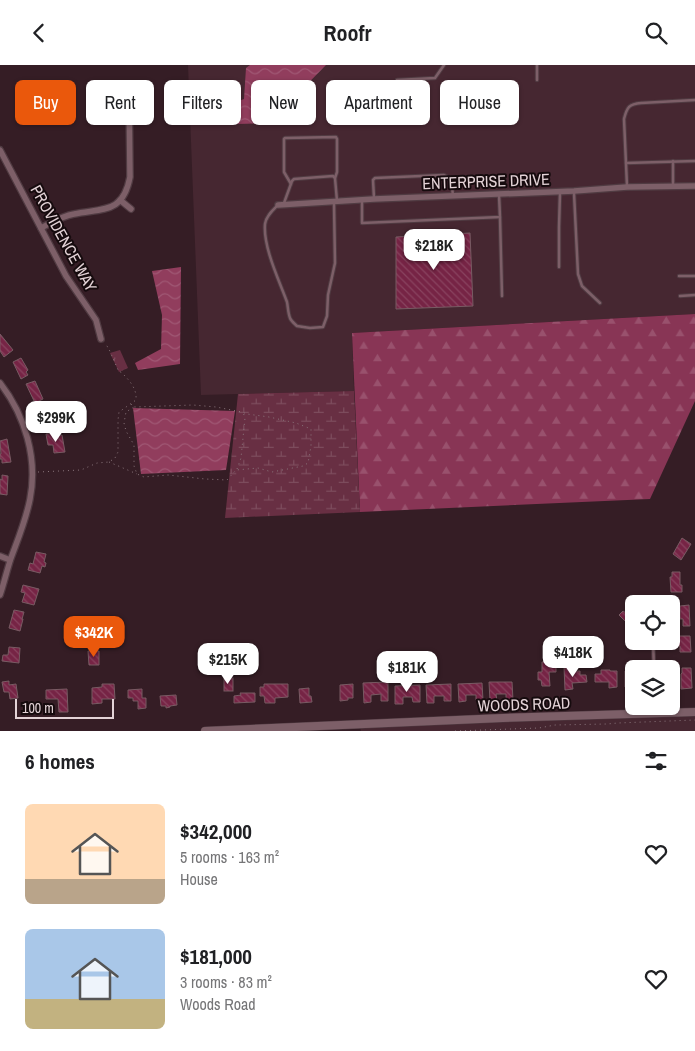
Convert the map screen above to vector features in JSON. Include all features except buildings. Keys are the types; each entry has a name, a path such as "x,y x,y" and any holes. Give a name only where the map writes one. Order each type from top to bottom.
{"street":[{"path":"41,228 66,216 106,209 120,200 128,187 130,177 129,125"},
{"name":"PROVIDENCE WAY","path":"0,150 66,276 96,320 101,339"},
{"name":"ENTERPRISE DRIVE","path":"281,204 560,192 627,187 695,186"},
{"path":"120,200 131,209"},
{"path":"0,383 11,399 24,425 32,473 32,486 28,507 0,595"},
{"path":"0,556 10,560"},
{"name":"WOODS ROAD","path":"680,711 695,712"},
{"name":"WOODS ROAD","path":"205,731 316,729 625,712"}],"lane":[{"path":"397,80 435,77 444,65"},
{"path":"537,65 537,80"},
{"path":"627,187 624,119 629,107 641,103 695,100"},
{"path":"291,184 284,172 284,139 336,137 338,172 335,178 335,263 328,295 327,316 323,327 297,327 290,319 287,304 270,254 265,222 271,211 281,204 294,179 333,176 335,178"},
{"path":"673,161 673,187"},
{"path":"626,163 695,161"},
{"path":"374,199 373,180 375,178 425,175 446,175 452,183 453,196"},
{"path":"574,191 578,274 582,286 600,303"},
{"path":"560,192 560,267"},
{"path":"499,194 502,295"},
{"path":"362,200 362,223 500,217"},
{"path":"679,276 695,276"},
{"path":"680,296 695,295"}],"path":[{"path":"32,473 80,470 97,463 109,462 115,459 118,452 119,412 136,400 136,394 130,381 119,372 108,347 101,339"},
{"path":"131,404 134,407"},
{"path":"137,474 134,466 134,445 124,423 126,411 134,407 193,405 216,407 296,423 311,429 308,463 303,466 272,472 258,468 236,470"},
{"path":"109,462 144,477 168,475 227,480 236,470 241,458 245,418 242,411"},
{"path":"455,731 695,720"}],"shaded area":[{"path":"188,65 695,65 695,314 352,333 354,391 201,395 190,125 241,125 241,80 189,80"},
{"path":"695,715 695,731 361,731 360,727"}],"green space":[{"path":"695,314 695,401 650,499 360,512 352,333"},
{"path":"120,350 128,368 119,372 110,353"},
{"path":"354,391 360,512 225,518 238,394"}],"water":[{"path":"250,65 326,65 311,80 251,80 251,124 241,124 241,100 244,99 246,68"},
{"path":"181,267 180,364 138,370 135,363 161,349 162,315 152,271"},
{"path":"133,408 235,411 226,470 141,474"}]}
